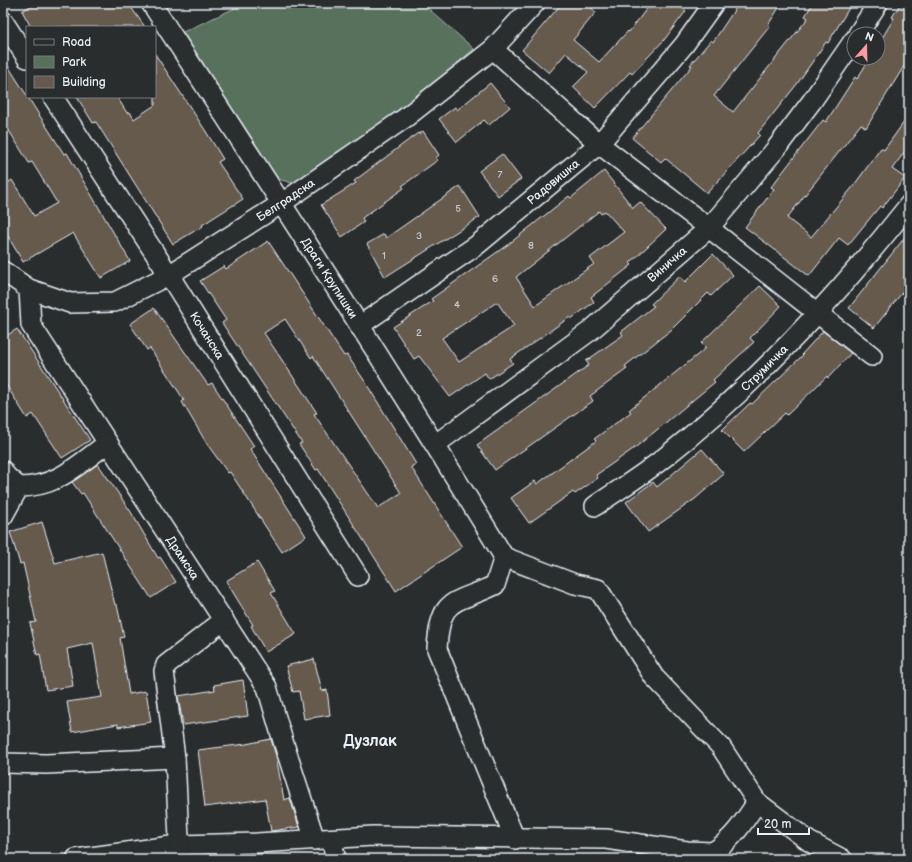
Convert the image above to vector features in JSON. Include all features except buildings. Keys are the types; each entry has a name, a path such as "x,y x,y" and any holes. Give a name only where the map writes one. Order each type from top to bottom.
{"street":[{"name":"Драги Крупишки","path":"151,3 436,444 504,557"},
{"name":"Белградска","path":"3,271 28,289 70,303 115,302 169,275 282,204 405,118 492,50 535,3"},
{"name":"Радовишка","path":"359,326 477,245 599,144 684,45 714,3"},
{"path":"863,26 878,3"},
{"path":"3,21 26,56"},
{"path":"492,50 599,144 872,356"},
{"name":"Виничка","path":"436,444 590,331 709,228 784,138 846,52"},
{"name":"Кочанска","path":"54,98 169,275 358,576"},
{"name":"Струмичка","path":"595,506 664,458 696,431 749,382 817,313 909,205"},
{"name":"Драмска","path":"28,289 31,325 267,687 283,741 323,839 336,859"},
{"path":"3,471 6,476 19,487 37,487 58,479 108,443"},
{"path":"3,516 19,487"},
{"path":"515,839 437,649 438,627 445,610 457,600 474,595 495,585 504,557 575,584 598,589 654,677 721,747 757,802 810,842 842,859"},
{"path":"179,852 175,758 164,671 166,665 224,620"},
{"path":"3,763 46,764 175,758"},
{"path":"76,859 179,852 259,851 323,839 373,836 606,839 714,856 738,832 757,802"}],"green space":[{"path":"246,3 422,3 474,49 400,112 306,177 292,183 278,179 183,32"}],"district":[{"name":"Дузлак","path":"370,741"}]}
